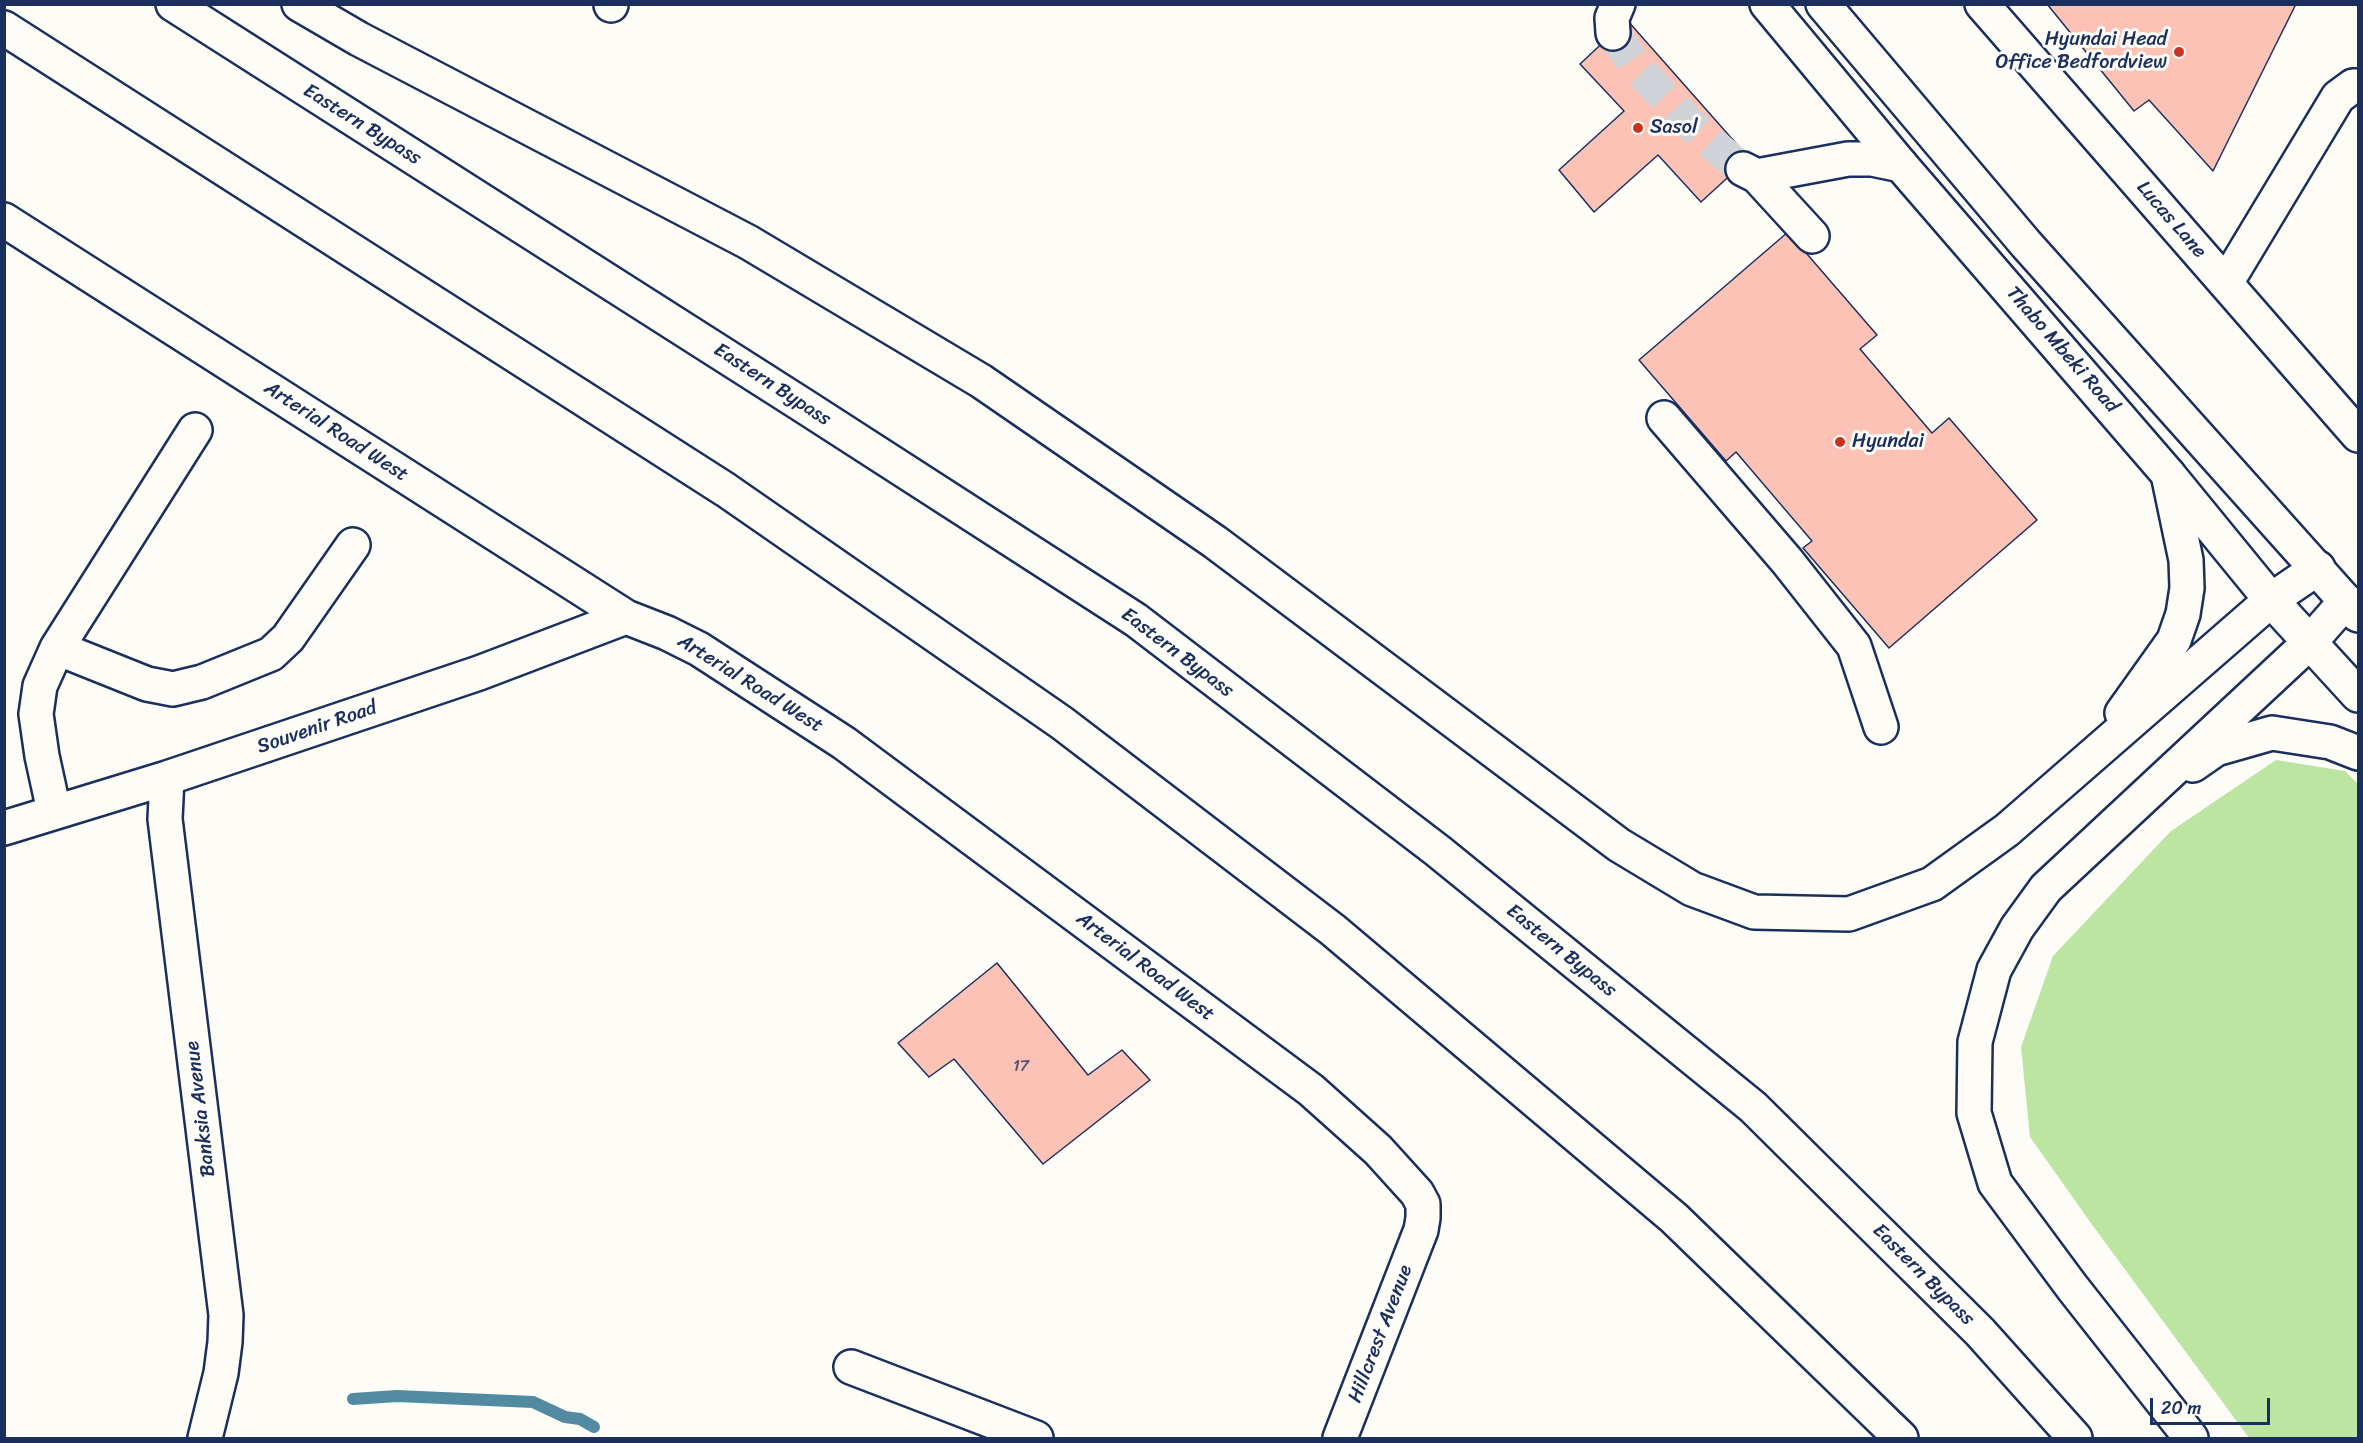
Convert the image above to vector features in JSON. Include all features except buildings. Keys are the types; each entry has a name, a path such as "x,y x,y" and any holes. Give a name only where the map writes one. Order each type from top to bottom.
{"main road":[{"name":"Eastern Bypass","path":"173,4 1136,620 1438,851 1753,1107 1980,1332 2075,1438"},
{"path":"299,4 359,39 748,242 981,381 1215,542 1618,845 1692,889 1754,912 1849,914 1932,884 2007,830 2271,600 2318,568"},
{"name":"Thabo Mbeki Road","path":"1767,4 1901,165 1920,184 2168,474 2271,600 2358,695"},
{"path":"1823,4 2026,244 2352,608 2310,642 2046,888 2017,928 1994,970 1975,1042 1974,1113 1995,1183 2072,1287 2191,1438"},
{"name":"Lucas Lane","path":"1982,4 2357,431"},
{"path":"4,28 726,490 1062,723 1333,930 1674,1218 1901,1438"},
{"path":"2226,283 2338,97 2353,86 2358,86"},
{"path":"1812,236 1748,172 1794,171 1816,164 1848,159 1872,159 1901,165"},
{"name":"Arterial Road West","path":"4,220 626,617 667,633 699,649 844,743 1311,1090 1378,1150 1416,1192 1423,1204 1421,1230"},
{"path":"1664,418 1787,561 1854,646 1881,727"},
{"path":"54,811 36,714 40,686 57,648 195,430"},
{"path":"2089,759 2174,640 2183,614 2187,588 2186,560 2168,474"},
{"path":"57,648 147,684 173,689 202,682 272,654 288,638 353,545"},
{"name":"Souvenir Road","path":"4,828 167,778 479,673 626,617"},
{"path":"2121,816 2216,749 2272,733 2330,742 2358,753"},
{"name":"Banksia Avenue","path":"167,778 165,819 226,1315 221,1373 205,1438"},
{"name":"Hillcrest Avenue","path":"1340,1438 1421,1230"},
{"path":"851,1367 1036,1438"}],"green space":[{"path":"2276,760 2345,771 2358,784 2358,1438 2249,1438 2030,1137 2021,1047 2053,956 2171,831"}],"waterway":[{"path":"353,1399 397,1396 533,1402 565,1417 580,1419 594,1427"}],"tunnel":[{"path":"1613,33 1636,66 1686,120 1739,167"}],"place":[{"name":"Hyundai Head Office Bedfordview","path":"2179,52"},
{"name":"Sasol","path":"1638,128"},
{"name":"Hyundai","path":"1840,442"}]}
